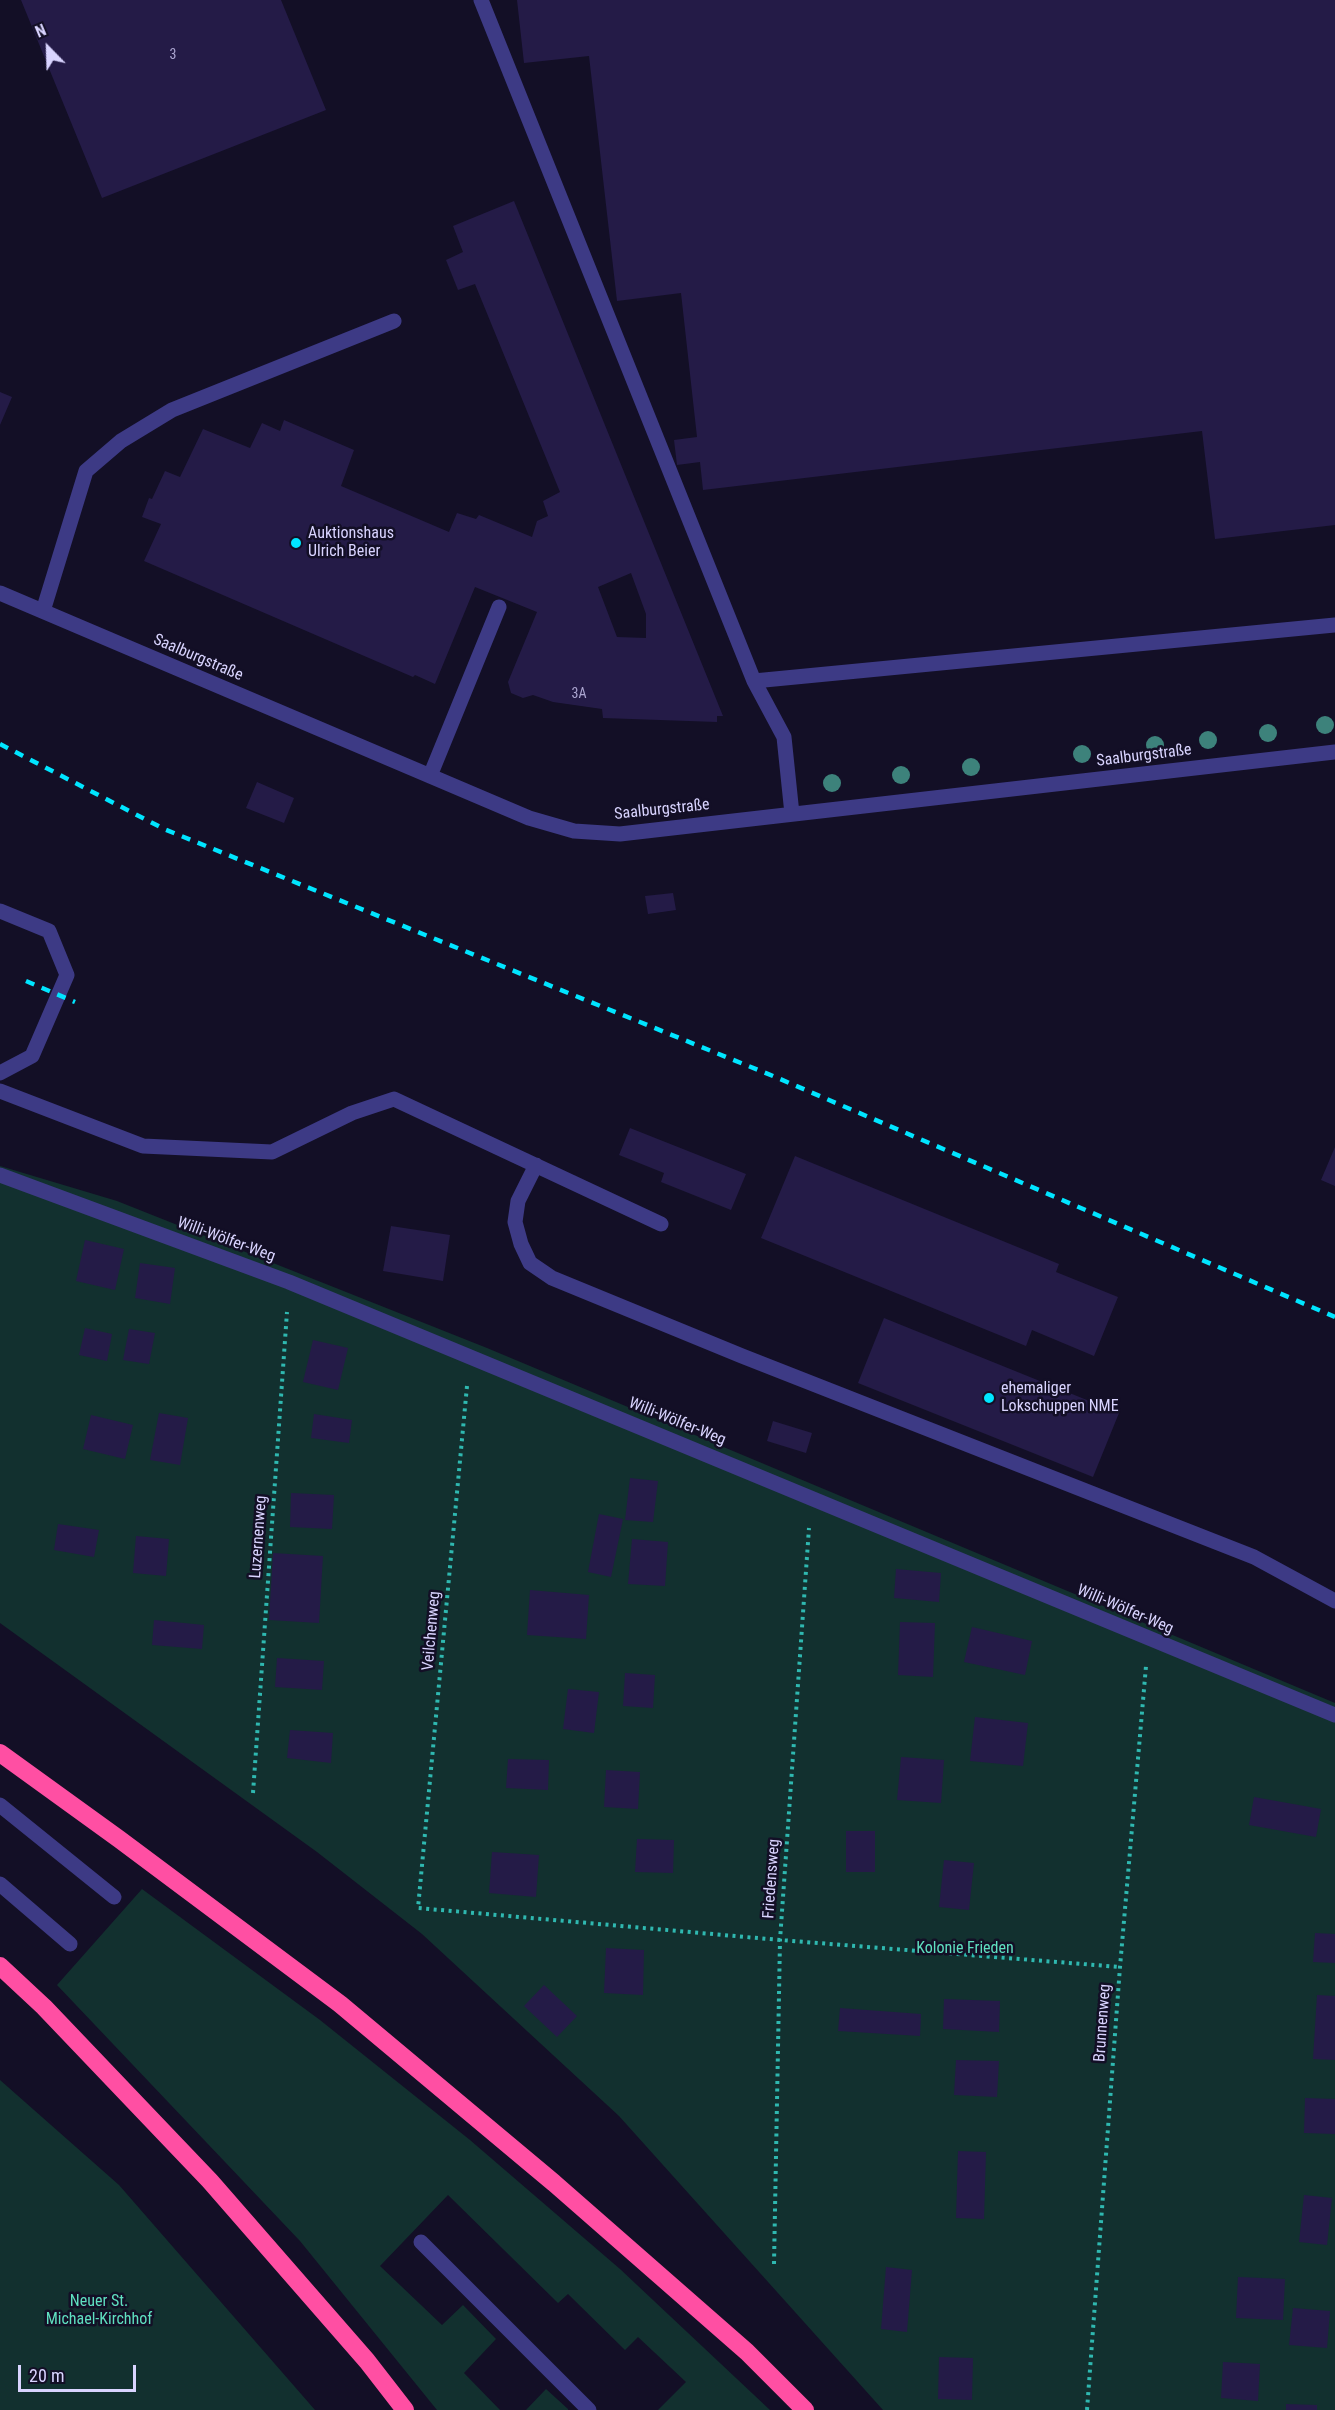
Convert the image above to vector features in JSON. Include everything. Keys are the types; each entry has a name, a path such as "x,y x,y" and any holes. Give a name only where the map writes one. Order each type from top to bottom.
{"highway":[{"path":"0,1753 340,2004 554,2183 747,2352 805,2410"},
{"path":"0,1966 44,2007 210,2181 368,2361 405,2410"}],"street":[{"path":"481,0 754,681 784,737 792,814"},
{"path":"42,612 86,471 121,441 172,410 393,321"},
{"name":"Saalburgstraße","path":"0,593 529,818 574,831 620,834 1335,752"},
{"path":"430,776 500,607"},
{"path":"754,681 1335,625"},
{"path":"0,911 50,931 67,975 32,1056 0,1073"},
{"path":"0,1091 143,1146 272,1152 352,1113 394,1098 661,1224"},
{"path":"536,1165 518,1201 515,1222 521,1244 530,1263 552,1278 753,1360 1254,1557 1335,1601"},
{"name":"Willi-Wölfer-Weg","path":"0,1175 289,1282 1335,1715"},
{"path":"0,1805 114,1897"},
{"path":"0,1884 70,1944"},
{"path":"421,2242 589,2410"}],"path":[{"name":"Luzernenweg","path":"253,1793 289,1282"},
{"name":"Veilchenweg","path":"470,1357 418,1908 780,1940"},
{"name":"Friedensweg","path":"774,2264 780,1940 811,1497"},
{"name":"Brunnenweg","path":"1087,2410 1120,1966 1149,1639"},
{"path":"780,1940 1120,1966"}],"green space":[{"name":"Kolonie Frieden","path":"0,1166 117,1201 487,1348 1335,1703 1335,2410 883,2410 619,2116 422,1934 317,1852 0,1623"},
{"path":"142,1889 320,2020 470,2140 620,2269 770,2410 658,2410 686,2382 638,2337 625,2350 568,2294 558,2303 448,2195 380,2266 442,2325 463,2305 496,2339 464,2373 500,2410 437,2410 300,2241 57,1985"},
{"name":"Neuer St. Michael-Kirchhof","path":"0,2080 119,2185 315,2410 0,2410"},
{"path":"546,2389 568,2409 568,2410 526,2410"}],"building":[{"path":"21,0 281,0 326,110 102,198"},
{"path":"517,0 1335,0 1335,525 1215,539 1202,431 703,490 700,462 677,465 674,440 697,437 681,293 617,301 589,56 524,63"},
{"path":"514,201 723,716 717,716 717,722 603,718 602,709 553,702 533,695 523,698 511,693 508,682 537,612 475,587 435,684 415,675 413,677 144,561 161,524 142,517 149,498 152,499 165,471 180,477 203,429 250,448 262,423 280,431 284,420 354,450 341,486 449,532 457,513 476,519 479,515 532,537 537,521 548,516 543,501 560,492 475,284 458,290 446,260 463,252 453,226","holes":["631,573 646,614 646,638 617,637 598,587"]},
{"path":"0,392 12,397 0,425"},
{"path":"257,782 294,798 284,823 246,808"},
{"path":"673,893 676,910 648,914 645,896"},
{"path":"630,1128 746,1174 731,1210 661,1182 664,1173 619,1155"},
{"path":"1335,1147 1335,1186 1321,1180"},
{"path":"795,1156 1059,1264 1056,1272 1118,1297 1094,1356 1032,1330 1026,1346 761,1238"},
{"path":"391,1226 450,1235 443,1281 383,1271"},
{"path":"85,1240 124,1249 115,1290 76,1281"},
{"path":"140,1263 175,1268 170,1304 135,1298"},
{"name":"ehemaliger Lokschuppen NME","path":"884,1318 1119,1413 1093,1477 858,1383"},
{"path":"85,1328 112,1334 107,1361 79,1355"},
{"path":"129,1329 155,1333 149,1364 123,1360"},
{"path":"313,1340 348,1348 338,1390 303,1382"},
{"path":"159,1413 188,1418 180,1465 150,1460"},
{"path":"314,1414 352,1420 349,1443 311,1438"},
{"path":"91,1415 133,1425 125,1459 83,1449"},
{"path":"773,1421 812,1433 806,1453 767,1441"},
{"path":"630,1478 658,1481 653,1522 625,1520"},
{"path":"291,1493 334,1495 332,1529 290,1527"},
{"path":"599,1514 623,1519 611,1577 588,1572"},
{"path":"58,1524 99,1530 94,1557 54,1550"},
{"path":"136,1536 169,1539 166,1576 133,1573"},
{"path":"632,1539 668,1542 665,1586 628,1584"},
{"path":"273,1553 323,1556 319,1623 269,1620"},
{"path":"896,1569 941,1573 939,1602 894,1598"},
{"path":"530,1590 589,1595 586,1639 527,1635"},
{"path":"154,1620 204,1625 202,1649 152,1645"},
{"path":"900,1622 935,1623 933,1677 898,1675"},
{"path":"972,1627 1032,1641 1025,1675 964,1662"},
{"path":"277,1658 324,1661 322,1690 275,1687"},
{"path":"625,1673 655,1675 653,1708 623,1706"},
{"path":"568,1689 599,1692 594,1733 563,1729"},
{"path":"975,1717 1028,1723 1023,1766 970,1761"},
{"path":"290,1730 333,1733 331,1763 287,1758"},
{"path":"901,1757 944,1760 941,1803 897,1800"},
{"path":"508,1759 549,1760 548,1790 506,1788"},
{"path":"606,1770 640,1772 638,1809 604,1807"},
{"path":"1254,1797 1321,1809 1316,1837 1249,1825"},
{"path":"846,1831 875,1831 875,1872 846,1872"},
{"path":"637,1839 674,1840 673,1873 635,1872"},
{"path":"492,1852 539,1855 536,1897 489,1893"},
{"path":"944,1860 974,1863 969,1910 939,1907"},
{"path":"1315,1933 1335,1934 1335,1963 1313,1962"},
{"path":"606,1948 644,1950 643,1995 604,1993"},
{"path":"544,1985 577,2016 557,2037 524,2006"},
{"path":"1317,1995 1335,1996 1335,2060 1313,2059"},
{"path":"944,1999 1000,2001 999,2032 943,2029"},
{"path":"840,2008 921,2014 920,2036 838,2031"},
{"path":"956,2060 999,2061 997,2097 954,2095"},
{"path":"1305,2098 1335,2099 1335,2134 1304,2133"},
{"path":"958,2151 986,2152 984,2219 956,2218"},
{"path":"1304,2195 1332,2198 1327,2245 1299,2242"},
{"path":"886,2267 912,2270 907,2332 881,2329"},
{"path":"1238,2277 1285,2279 1283,2320 1236,2318"},
{"path":"1293,2308 1330,2311 1327,2348 1289,2345"},
{"path":"939,2357 973,2358 972,2400 938,2399"},
{"path":"1223,2362 1260,2364 1258,2401 1221,2398"},
{"path":"1286,2404 1317,2405 1317,2410 1286,2410"}],"railway":[{"path":"0,744 164,829 773,1076 1335,1317"},
{"path":"26,981 75,1002"}],"place":[{"name":"Auktionshaus Ulrich Beier","path":"296,543"},
{"name":"ehemaliger Lokschuppen NME","path":"989,1398"}]}
